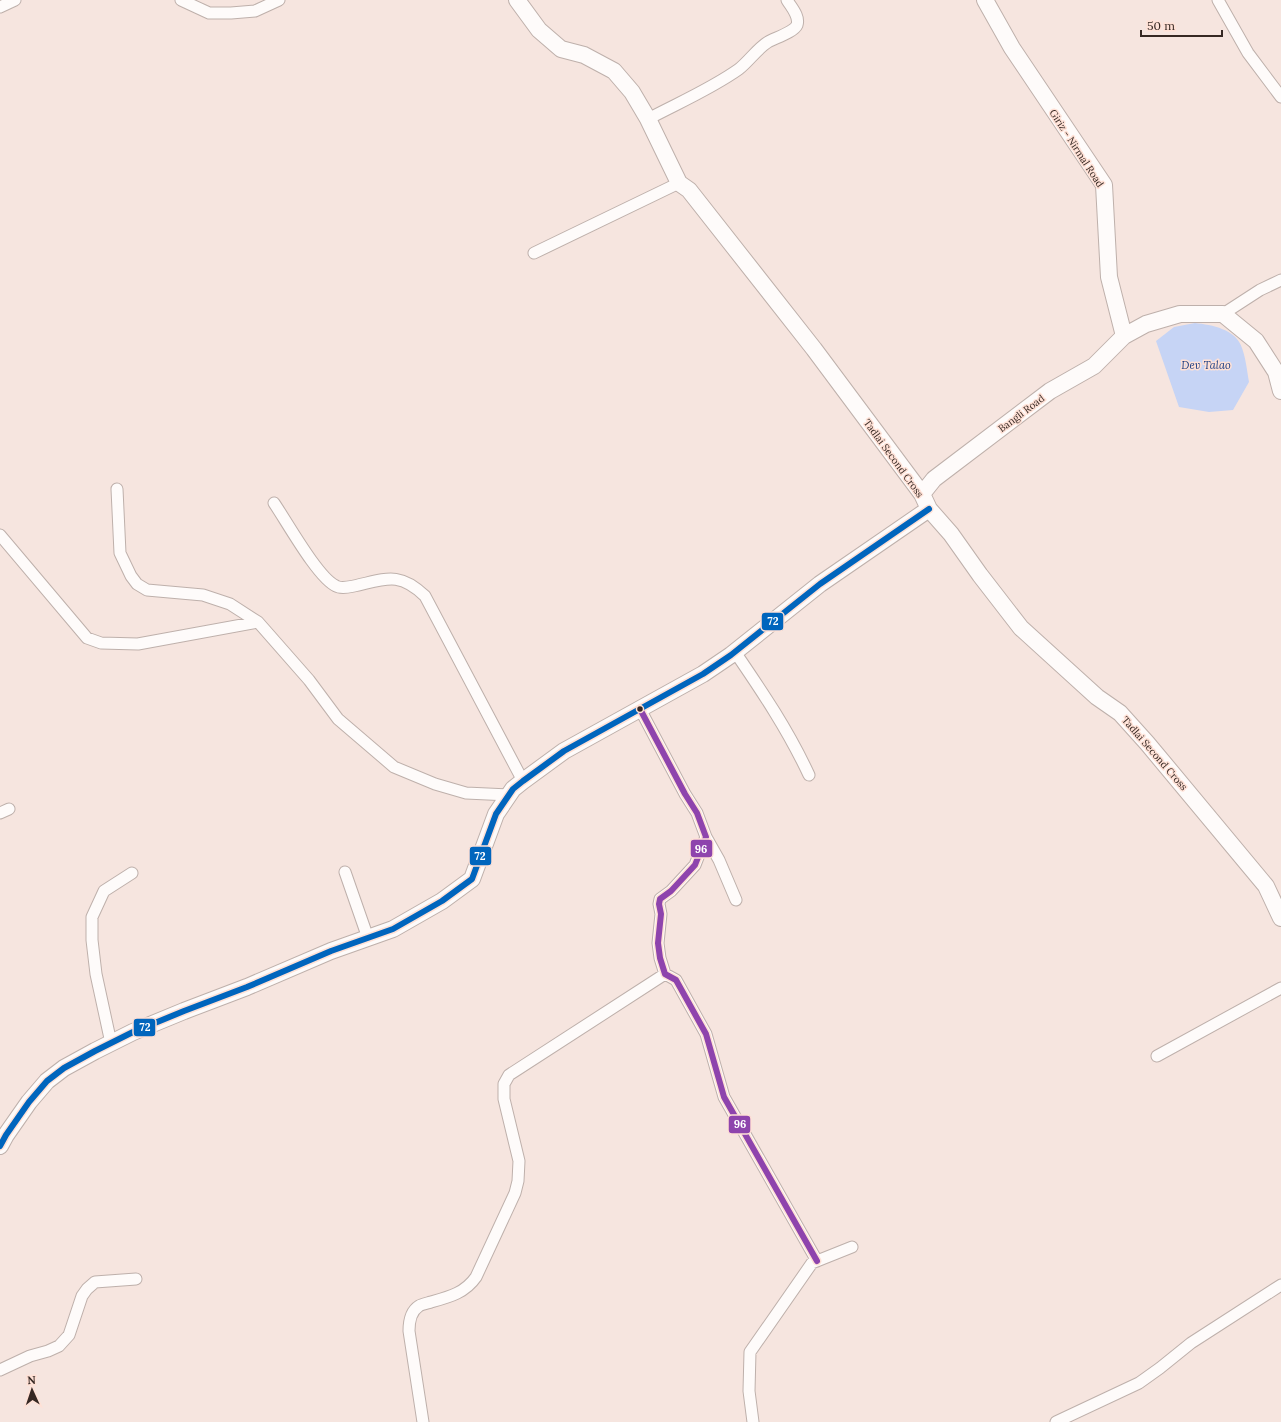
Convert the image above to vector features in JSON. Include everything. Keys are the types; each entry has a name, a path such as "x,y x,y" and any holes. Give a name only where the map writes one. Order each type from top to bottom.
{"street":[{"path":"0,7 15,0"},
{"path":"181,0 209,13 231,13 255,10 279,0"},
{"name":"Tadlai Second Cross","path":"517,0 539,30 561,49 584,55 614,71 632,92 648,119 679,183 689,190 814,349 922,494 929,509 951,534 980,575 1021,628 1097,697 1120,713 1147,743 1266,886 1281,916"},
{"path":"648,119 739,69 767,43 794,29 797,24 797,19 787,0"},
{"name":"Giriz - Nirmal Road","path":"985,0 1012,48 1104,185 1109,277 1124,336"},
{"path":"1218,0 1248,53 1281,97"},
{"path":"534,253 679,183"},
{"path":"1281,280 1260,290 1223,314 1256,341 1276,372 1281,391"},
{"name":"Bangli Road","path":"922,494 934,479 1050,391 1094,366 1124,336 1146,324 1180,314 1223,314"},
{"path":"117,489 120,553 131,576 137,584 147,590 203,595 230,604 258,622 309,680 338,720 394,767 435,784 466,792 509,795"},
{"path":"274,503 322,575 337,587 348,587 388,579 402,579 416,586 425,596 523,781"},
{"path":"0,1146 6,1134 29,1102 47,1081 64,1068 133,1032 247,987 331,951 394,930 442,902 472,879 496,814 509,795 523,781 564,751 703,674 735,652 820,584 929,509"},
{"path":"0,535 87,638 101,643 138,644 258,622"},
{"path":"735,652 779,717 796,746 809,774"},
{"path":"640,709 685,794 697,813 706,837 719,860 736,900"},
{"path":"706,837 694,865 670,891 660,898 659,904 662,914 658,943 660,958 665,974 676,980 706,1034 724,1097 817,1261"},
{"path":"345,872 368,938"},
{"path":"111,1043 96,974 92,940 92,917 104,891 132,873"},
{"path":"422,1422 409,1322 419,1306 458,1293 470,1285 476,1277 515,1193 518,1181 520,1161 504,1099 504,1084 509,1075 665,974"},
{"path":"1157,1056 1281,988"},
{"path":"753,1422 749,1391 750,1352 812,1263 852,1247"},
{"path":"0,1370 30,1356 59,1346 69,1335 82,1296 95,1282 136,1278"},
{"path":"1056,1422 1139,1383 1191,1343 1281,1285"}],"water":[{"name":"Dev Talao","path":"1195,323 1209,325 1229,332 1235,336 1242,348 1249,382 1233,410 1209,412 1179,407 1156,341 1174,327"}],"transit line":[{"name":"72","path":"0,1146 29,1102 47,1081 64,1068 133,1032 247,987 331,951 393,929 442,901 472,879 496,814 513,789 564,751 703,674 731,655 820,584 929,509"},
{"name":"96","path":"640,709 685,794 697,813 706,837 695,865 671,891 660,899 659,904 661,914 658,943 660,958 665,974 676,980 706,1034 724,1097 817,1261"}]}
